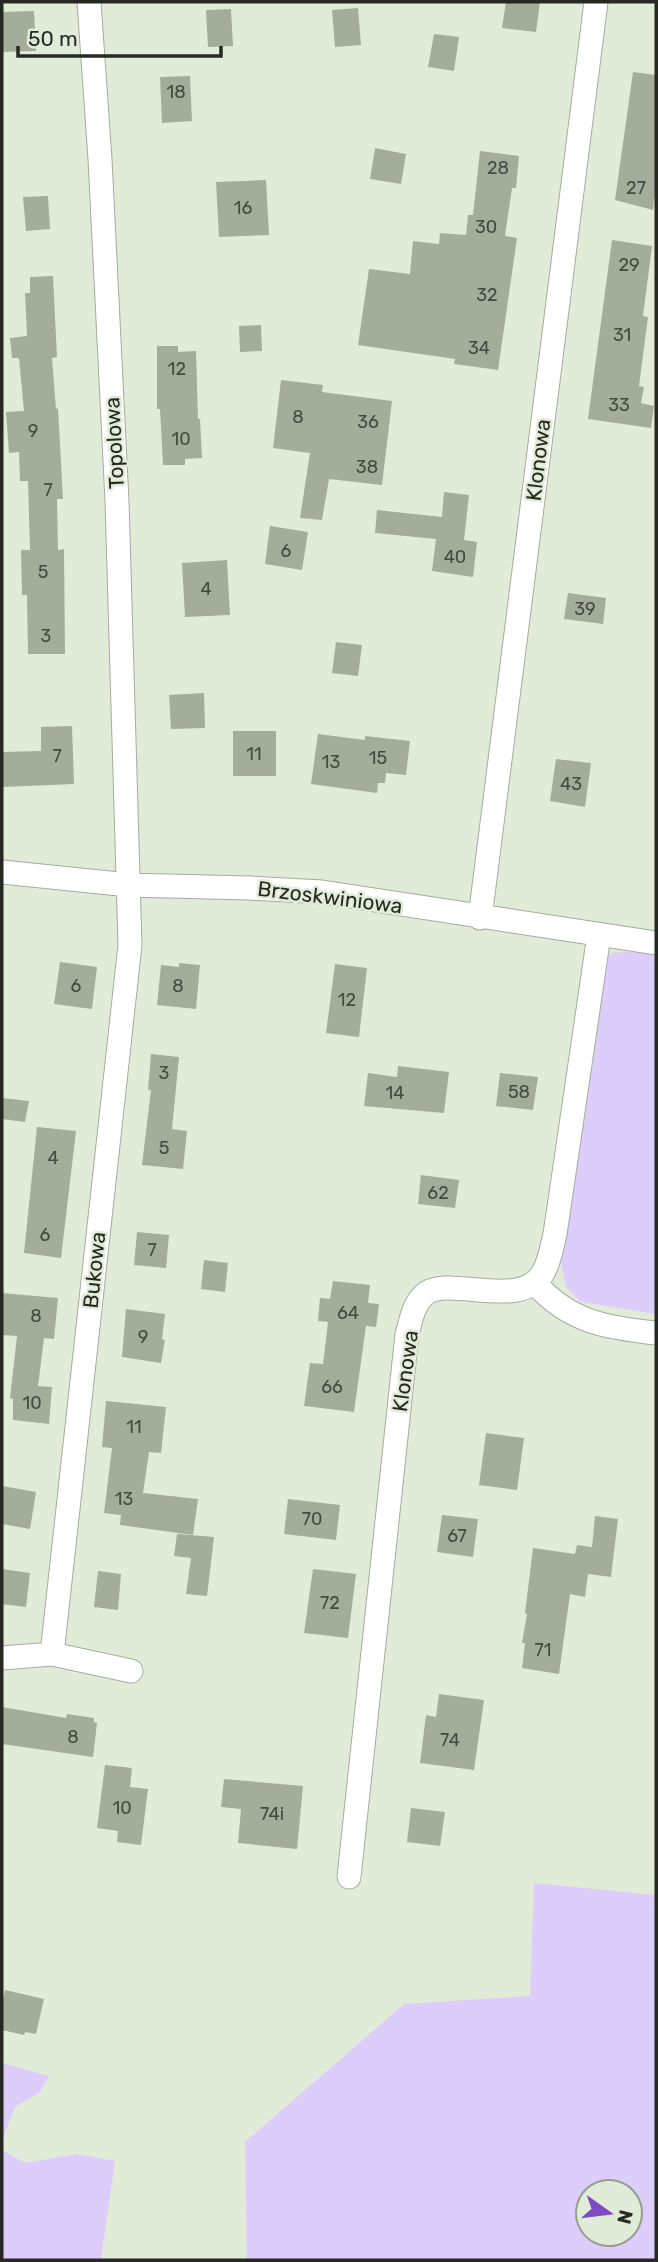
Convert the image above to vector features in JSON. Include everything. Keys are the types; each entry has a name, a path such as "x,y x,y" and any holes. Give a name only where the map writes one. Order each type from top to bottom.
{"street":[{"name":"Topolowa","path":"89,2 116,487 129,885"},
{"name":"Klonowa","path":"480,918 596,2"},
{"name":"Brzoskwiniowa","path":"2,872 129,885 249,887 323,892 656,943"},
{"name":"Bukowa","path":"52,1654 130,945 129,885"},
{"path":"599,935 555,1234 544,1271 535,1283 549,1299 581,1318 611,1328 656,1333"},
{"name":"Klonowa","path":"349,1877 407,1334 416,1304 426,1292 439,1289 511,1291 524,1289 535,1283"},
{"path":"2,1658 52,1654 131,1671"}],"shaded area":[{"path":"611,953 656,953 656,1314 581,1302 566,1287 560,1257 602,964"},
{"path":"534,1883 656,1895 656,2260 247,2260 245,2142 404,2004 530,1996"},
{"path":"2,2063 49,2076 40,2092 15,2107 2,2140"},
{"path":"2,2150 25,2163 77,2154 115,2161 101,2260 2,2260"}],"building":[{"path":"506,2 540,2 536,32 502,28"},
{"path":"358,8 361,45 335,47 332,10"},
{"path":"231,9 233,46 208,47 206,10"},
{"path":"34,11 36,51 2,52 2,12"},
{"path":"434,34 459,37 454,71 428,67"},
{"path":"633,72 656,75 656,198 653,210 615,200"},
{"path":"190,76 192,121 162,123 160,77"},
{"path":"375,148 406,154 401,184 370,179"},
{"path":"480,151 519,156 516,188 512,188 505,236 517,238 498,370 454,364 455,359 358,345 369,269 410,274 413,241 439,244 440,233 466,235 468,215 473,215"},
{"path":"266,180 269,235 219,237 216,182"},
{"path":"48,196 50,229 26,231 23,197"},
{"path":"612,240 652,246 643,316 648,317 639,386 644,387 641,403 654,406 651,428 588,419"},
{"path":"53,276 57,357 52,358 63,499 57,499 58,550 64,549 65,654 28,654 27,595 22,595 21,550 30,550 28,481 20,481 19,452 9,453 6,412 24,411 19,358 12,358 10,338 27,336 25,293 30,293 30,277"},
{"path":"261,325 262,351 240,352 239,326"},
{"path":"157,346 178,346 178,352 196,351 202,458 185,459 185,465 163,465 160,409 157,409"},
{"path":"281,380 323,385 322,392 392,401 382,485 329,479 322,520 300,518 310,453 273,448"},
{"path":"444,492 469,495 464,540 477,542 473,577 432,571 436,539 375,533 377,510 442,517"},
{"path":"270,526 308,532 302,570 265,564"},
{"path":"227,560 230,615 185,617 182,563"},
{"path":"568,593 606,598 603,624 564,619"},
{"path":"336,642 362,645 358,676 332,673"},
{"path":"204,693 205,728 171,729 169,695"},
{"path":"72,726 74,784 2,787 2,752 41,751 41,727"},
{"path":"233,731 276,731 276,776 233,776"},
{"path":"318,734 365,740 365,736 410,741 406,775 386,773 385,783 378,783 377,793 311,784"},
{"path":"556,759 591,763 585,807 550,801"},
{"path":"60,962 97,967 92,1009 54,1004"},
{"path":"179,963 200,965 196,1009 157,1005 161,965 179,967"},
{"path":"335,964 367,968 359,1037 326,1033"},
{"path":"151,1054 179,1057 172,1129 187,1131 183,1169 142,1165 151,1090 148,1090"},
{"path":"398,1066 449,1072 444,1113 364,1106 368,1073 397,1077"},
{"path":"500,1073 538,1077 533,1110 496,1106"},
{"path":"2,1098 29,1101 25,1122 2,1119"},
{"path":"37,1127 76,1131 61,1258 24,1253"},
{"path":"421,1175 459,1180 455,1208 418,1204"},
{"path":"137,1232 169,1235 166,1268 134,1265"},
{"path":"204,1260 228,1263 225,1292 201,1289"},
{"path":"333,1281 370,1285 368,1303 379,1304 376,1327 366,1326 354,1412 304,1406 310,1363 323,1364 328,1322 318,1321 320,1298 330,1299"},
{"path":"2,1293 58,1298 54,1339 44,1338 38,1386 52,1387 49,1424 13,1420 13,1399 10,1398 17,1336 2,1335"},
{"path":"126,1309 165,1314 162,1339 165,1340 161,1363 122,1357"},
{"path":"106,1401 166,1407 161,1453 149,1452 143,1493 198,1499 193,1535 120,1525 121,1515 104,1513 112,1448 102,1447"},
{"path":"486,1433 524,1438 517,1490 479,1485"},
{"path":"2,1486 36,1492 30,1529 2,1524"},
{"path":"288,1499 340,1505 336,1540 284,1534"},
{"path":"442,1515 478,1519 473,1557 437,1552"},
{"path":"595,1516 618,1519 611,1577 588,1574 585,1597 570,1594 559,1674 522,1668 525,1643 522,1643 533,1548 575,1554 577,1545 592,1547"},
{"path":"177,1534 214,1537 207,1596 186,1594 191,1558 174,1556"},
{"path":"2,1569 30,1573 26,1607 2,1604"},
{"path":"313,1569 356,1574 348,1638 304,1633"},
{"path":"98,1571 121,1574 118,1610 94,1607"},
{"path":"439,1694 484,1700 474,1770 420,1763 426,1715 436,1717"},
{"path":"2,1707 66,1718 67,1714 94,1718 97,1723 93,1757 2,1744"},
{"path":"105,1765 132,1768 130,1787 148,1789 141,1845 117,1842 118,1831 97,1828"},
{"path":"224,1779 303,1786 297,1849 238,1843 241,1809 221,1807"},
{"path":"411,1808 445,1812 440,1846 407,1842"},
{"path":"5,1990 44,1999 36,2034 25,2032 24,2035 2,2030"}]}
